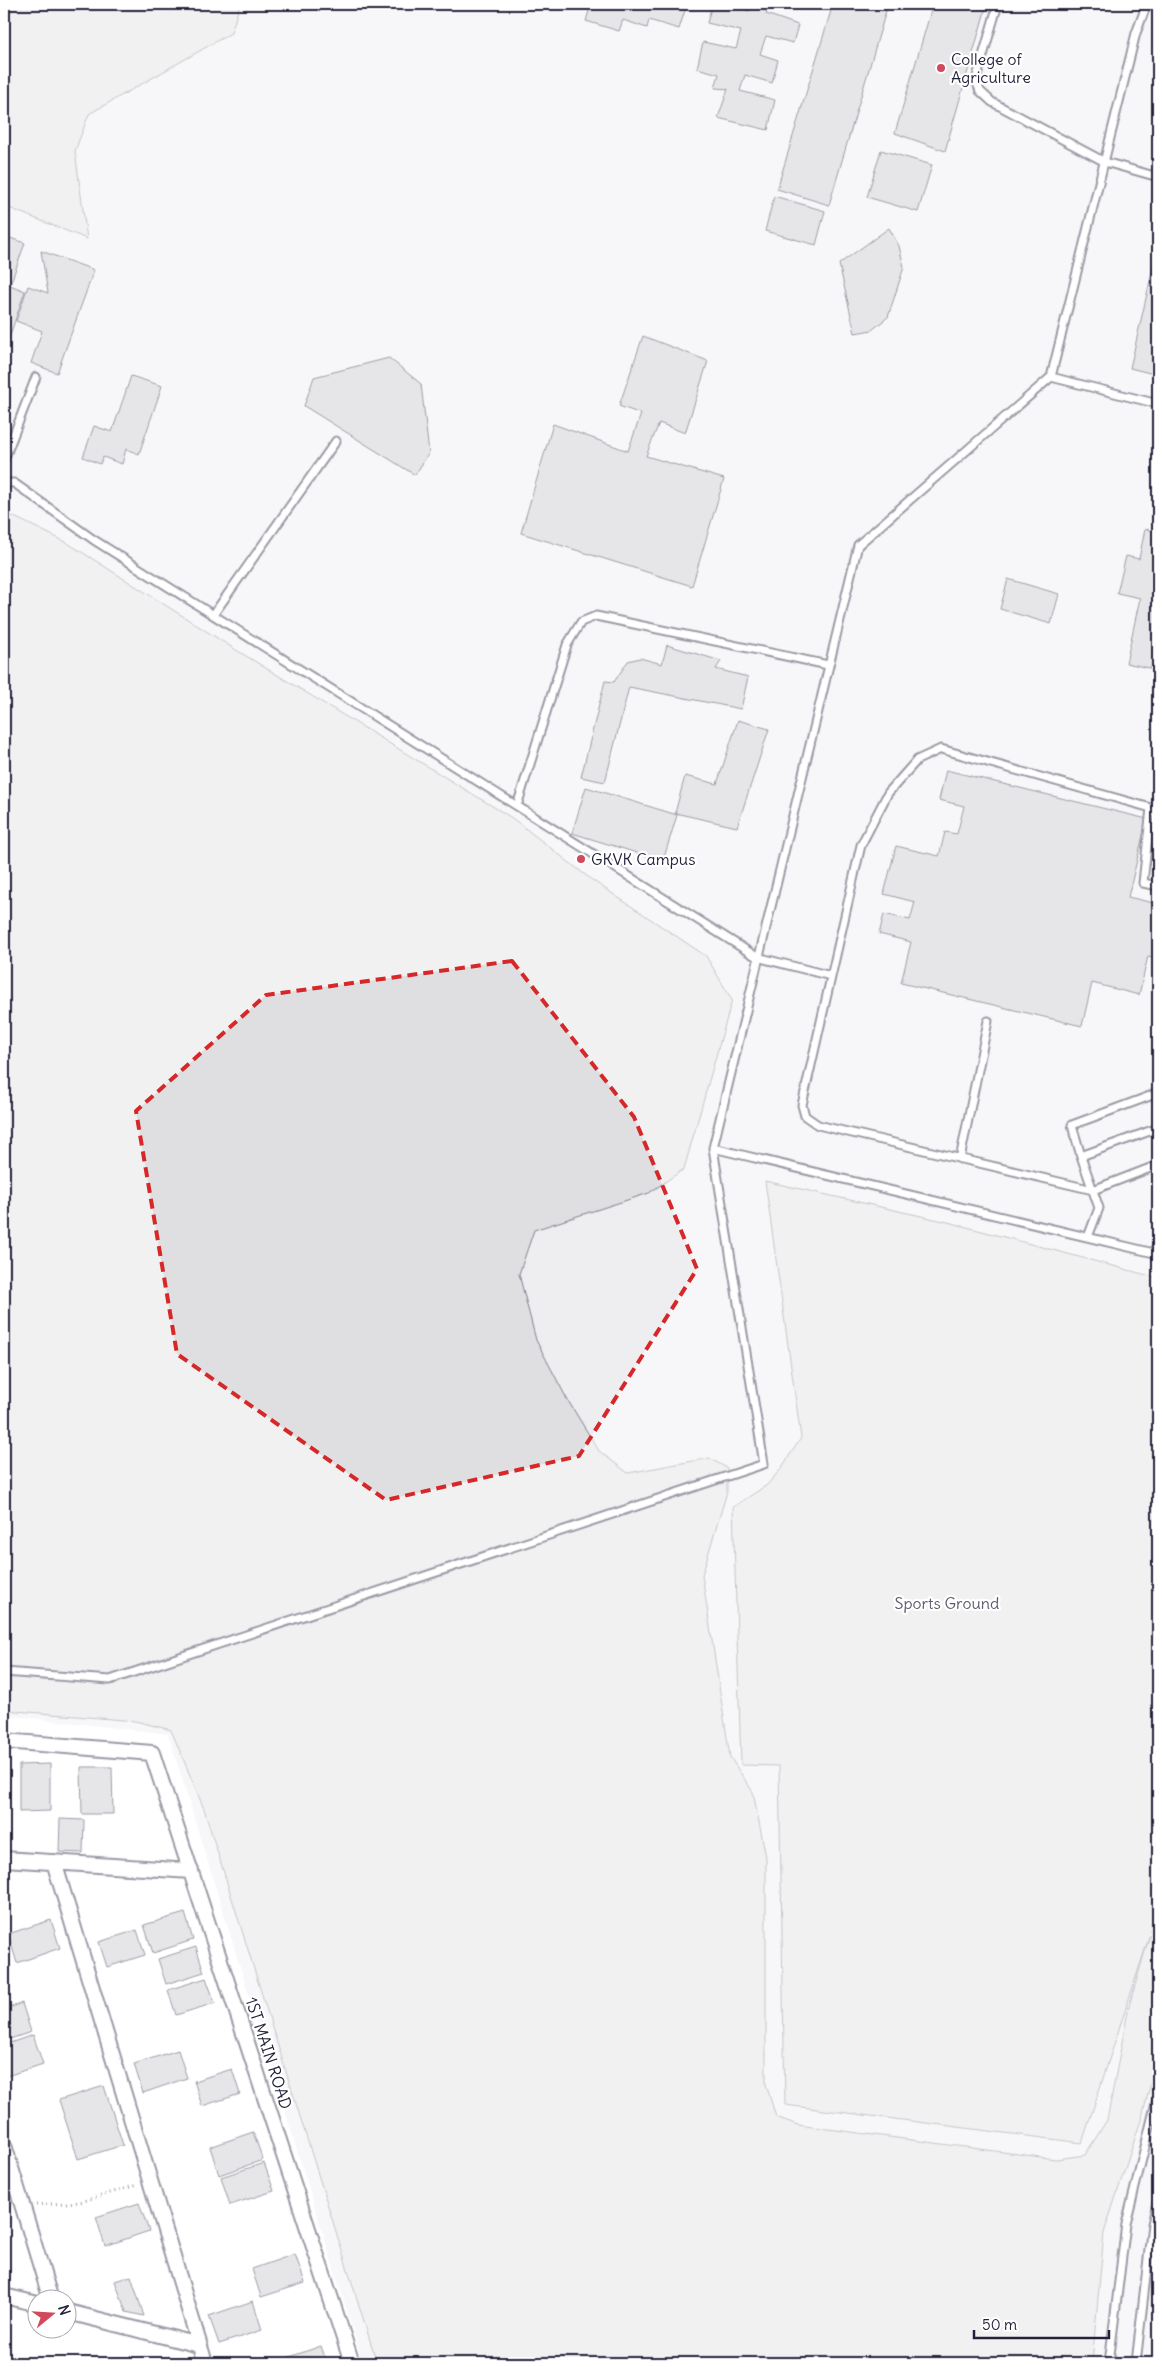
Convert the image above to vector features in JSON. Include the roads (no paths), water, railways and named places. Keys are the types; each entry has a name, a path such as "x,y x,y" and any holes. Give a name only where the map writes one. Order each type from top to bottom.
{"street":[{"name":"1ST MAIN ROAD","path":"4,1740 152,1753 352,2363"},
{"path":"4,1859 191,1871"},
{"path":"54,1862 205,2363"},
{"path":"4,2145 9,2179 22,2206 48,2290"},
{"path":"4,2296 28,2302"},
{"path":"78,2314 199,2344"}],"lane":[{"path":"998,4 976,80 980,91 992,102 1105,162 1158,177"},
{"path":"4,1672 110,1680 764,1464 713,1148 757,957 858,545 1052,377 1136,33 1147,4"},
{"path":"4,460 36,377"},
{"path":"1052,377 1158,404"},
{"path":"213,615 336,441"},
{"path":"4,484 14,483 94,540 757,957 831,976"},
{"path":"517,806 567,645 581,622 596,616 828,666"},
{"path":"1158,886 1143,883 1151,808 941,750 917,760 888,793 861,844 802,1105 805,1116 818,1125 1093,1190 1158,1164"},
{"path":"960,1159 988,1021"},
{"path":"1088,1237 1099,1208 1072,1126 1158,1093"},
{"path":"1081,1156 1158,1128"},
{"path":"713,1148 1158,1254"},
{"path":"1109,2363 1126,2224 1158,2094"},
{"path":"1136,2363 1152,2224 1158,2198"}],"place":[{"name":"College of Agriculture","path":"941,68"},
{"name":"GKVK Campus","path":"581,859"}],"park label":[{"name":"Sports Ground","path":"947,1603"}]}
